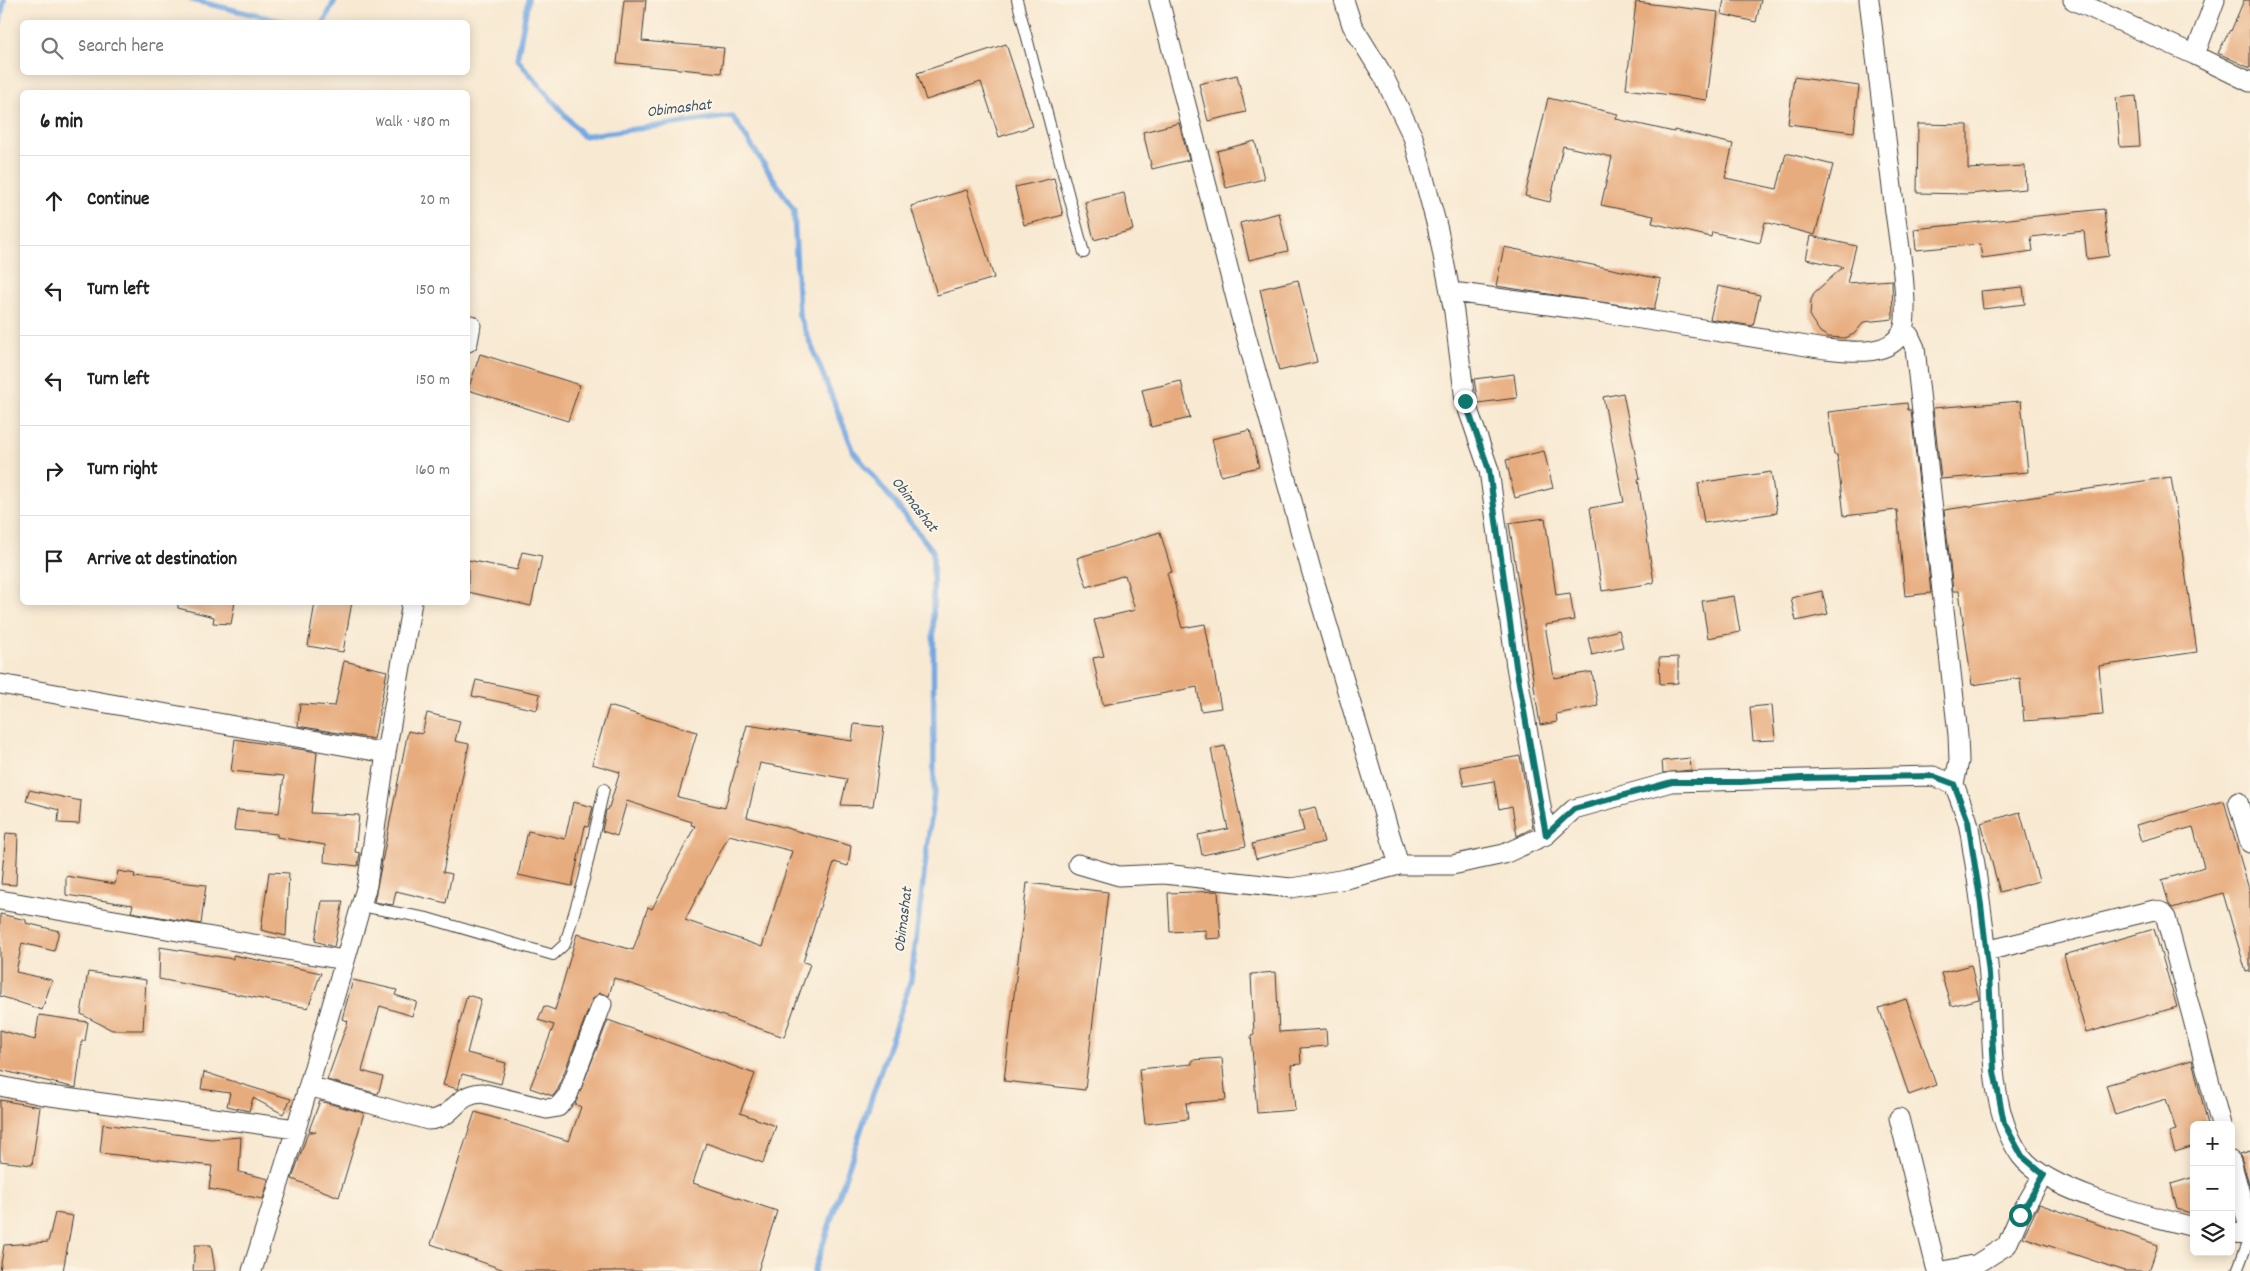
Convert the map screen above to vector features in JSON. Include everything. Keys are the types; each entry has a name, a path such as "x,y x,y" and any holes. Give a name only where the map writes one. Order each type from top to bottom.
{"street":[{"path":"1159,0 1239,310 1312,573 1399,866"},
{"path":"1344,0 1352,25 1384,77 1414,137 1438,230 1454,312 1465,401 1489,470 1516,666 1546,835"},
{"path":"1460,293 1825,349 1864,352 1890,346 1902,332 1905,319 1902,270 1869,0"},
{"path":"2073,0 2250,82"},
{"path":"2195,55 2215,0"},
{"path":"1902,332 1909,335 1916,348 1958,734 1959,761 1954,784 1968,821 1986,951 1994,1071 2004,1123 2022,1156 2044,1175 2085,1194 2145,1215 2190,1226"},
{"path":"252,1271 309,1086 367,885 386,753 411,605"},
{"path":"0,684 386,753"},
{"path":"1078,864 1120,876 1164,874 1291,888 1346,879 1399,866 1452,865 1504,854 1546,835 1574,809 1672,782 1741,782 1801,778 1933,776 1954,784"},
{"path":"2238,802 2250,843"},
{"path":"0,900 344,960"},
{"path":"1986,951 2154,910 2161,912 2166,918 2221,1121"},
{"path":"309,1086 428,1120 437,1120 445,1116 464,1097 472,1094 482,1093 547,1109 558,1107 568,1095 602,1004"},
{"path":"0,1086 43,1095 296,1129"},
{"path":"1899,1118 1937,1271"},
{"path":"2232,1166 2250,1234 2235,1233"},
{"path":"1944,1271 1979,1267 2007,1245 2020,1215 2044,1175"}],"lane":[{"path":"1017,0 1084,253"},
{"path":"360,906 427,918 552,955 565,944 584,879 604,789"},
{"path":"2237,1271 2250,1234"}],"building":[{"path":"624,0 646,0 642,41 724,48 721,73 617,63"},
{"path":"1724,0 1761,0 1756,22 1721,14"},
{"path":"2244,0 2250,0 2250,68 2218,53 2231,31"},
{"path":"1636,2 1718,12 1707,100 1626,89"},
{"path":"1006,44 1033,126 999,137 981,82 926,100 917,73"},
{"path":"1237,75 1246,112 1208,121 1199,84"},
{"path":"1794,77 1859,86 1854,132 1788,124"},
{"path":"2136,96 2140,146 2120,147 2116,98"},
{"path":"1548,98 1618,114 1616,119 1733,144 1725,178 1777,189 1786,153 1833,165 1815,235 1765,222 1760,243 1712,232 1711,237 1652,223 1654,216 1601,205 1612,157 1563,146 1550,202 1525,196"},
{"path":"1179,123 1189,160 1152,169 1143,132"},
{"path":"1918,124 1968,125 1968,169 2025,166 2026,189 1968,194 1917,193"},
{"path":"1255,141 1264,179 1226,188 1217,151"},
{"path":"1054,178 1063,215 1024,225 1015,187"},
{"path":"967,190 994,278 937,295 911,206"},
{"path":"1124,193 1133,230 1094,240 1085,202"},
{"path":"2104,209 2109,256 2087,259 2084,231 2031,237 2033,251 1982,258 1980,244 1916,250 1914,229"},
{"path":"1279,213 1288,251 1249,260 1240,223"},
{"path":"1811,236 1856,246 1847,283 1892,280 1893,319 1864,322 1854,334 1845,338 1828,337 1820,332 1810,317 1811,300 1815,292 1843,267 1806,259"},
{"path":"1504,247 1661,279 1654,310 1496,286"},
{"path":"1298,280 1317,362 1279,371 1260,289"},
{"path":"1718,286 1760,295 1753,326 1710,319"},
{"path":"2023,287 2025,304 1983,309 1981,291"},
{"path":"480,354 580,385 568,421 470,391 470,384"},
{"path":"1514,374 1517,398 1478,403 1474,379"},
{"path":"1181,381 1190,418 1151,427 1142,390"},
{"path":"1623,393 1640,479 1638,479 1654,583 1602,591 1590,508 1624,502 1603,397"},
{"path":"2021,401 2028,472 1941,479 1933,408"},
{"path":"1907,403 1908,410 1911,410 1931,593 1905,596 1897,510 1844,516 1837,455 1834,455 1828,412"},
{"path":"1250,430 1259,467 1221,476 1212,439"},
{"path":"1544,451 1553,488 1515,498 1506,460"},
{"path":"1771,472 1777,513 1704,523 1698,483"},
{"path":"2171,477 2197,652 2099,666 2103,715 2024,721 2020,678 1972,685 1959,591 1953,591 1944,510"},
{"path":"1545,518 1556,595 1570,593 1574,620 1545,625 1554,678 1592,672 1598,706 1556,714 1557,722 1540,725 1509,523"},
{"path":"1160,532 1172,572 1167,573 1182,628 1205,624 1221,708 1201,711 1197,687 1103,705 1093,658 1104,656 1094,620 1135,610 1125,575 1087,587 1077,558"},
{"path":"522,552 542,556 531,606 470,592 470,560 517,570"},
{"path":"1822,591 1828,614 1796,621 1791,598"},
{"path":"1734,596 1740,632 1708,638 1702,601"},
{"path":"178,605 234,605 231,624 213,623 214,617 178,608"},
{"path":"315,605 351,605 343,652 308,646"},
{"path":"1619,630 1623,647 1592,655 1588,638"},
{"path":"1678,657 1678,683 1660,684 1659,658"},
{"path":"344,661 387,671 374,739 298,726 300,704 335,706"},
{"path":"476,680 540,694 537,710 472,696"},
{"path":"1772,705 1775,740 1753,741 1750,707"},
{"path":"609,706 697,732 678,797 725,808 747,725 852,741 854,724 884,727 873,806 841,805 847,779 760,763 747,817 851,846 848,866 834,862 803,962 810,964 784,1037 614,978 609,996 600,993 592,1000 558,1089 553,1096 530,1088 554,1025 538,1020 544,1006 555,1010 577,934 633,950 648,907 652,909 695,826 691,825 692,822 627,801 617,836 602,831 606,810 608,810 620,772 592,764","holes":["729,835 792,851 762,947 685,920"]},
{"path":"427,713 460,721 455,741 469,744 443,872 452,874 446,903 396,891 393,905 374,902 408,731 422,734"},
{"path":"235,739 317,752 311,813 359,815 355,852 360,853 358,866 324,862 325,845 277,837 277,834 234,830 237,810 279,813 284,776 231,771"},
{"path":"1225,746 1246,846 1202,855 1198,835 1228,829 1211,749"},
{"path":"1520,756 1533,828 1517,836 1512,806 1499,809 1494,781 1464,786 1460,767"},
{"path":"1690,758 1691,770 1663,773 1662,761"},
{"path":"29,790 81,801 79,824 58,823 59,810 26,801"},
{"path":"2224,801 2250,893 2250,971 2246,972 2223,893 2172,908 2169,904 2162,880 2204,867 2193,827 2141,841 2136,825"},
{"path":"573,802 593,807 588,827 585,826 572,886 518,875 528,831 565,839"},
{"path":"1315,807 1324,842 1256,859 1252,844 1304,831 1299,811"},
{"path":"2020,812 2039,881 2000,892 1981,823"},
{"path":"6,833 18,834 16,885 1,884"},
{"path":"118,871 135,874 134,877 206,885 201,924 131,912 133,905 66,895 66,876 115,884"},
{"path":"269,872 289,873 286,936 261,930"},
{"path":"1027,883 1108,892 1085,1090 1004,1081"},
{"path":"1218,891 1221,938 1206,939 1206,930 1170,932 1168,893"},
{"path":"322,901 343,901 334,947 315,941"},
{"path":"0,914 59,931 54,951 22,943 16,972 52,980 42,1010 0,996"},
{"path":"2154,929 2177,1007 2086,1033 2064,955"},
{"path":"160,947 233,959 233,955 321,973 308,1008 159,979"},
{"path":"1971,965 1979,999 1951,1006 1941,973"},
{"path":"88,972 146,980 143,1030 112,1030 81,1014"},
{"path":"1276,972 1279,1032 1326,1029 1327,1046 1300,1048 1301,1064 1291,1065 1295,1110 1257,1113 1251,1035 1254,1034 1251,974"},
{"path":"353,980 397,990 395,995 417,1002 412,1016 380,1006 362,1071 383,1077 378,1094 327,1080 348,1021 342,1019"},
{"path":"467,995 481,999 467,1053 506,1063 501,1084 462,1074 458,1089 443,1085"},
{"path":"1906,999 1936,1085 1909,1095 1879,1008"},
{"path":"39,1015 88,1022 85,1041 82,1041 76,1088 0,1070 0,1030 35,1040"},
{"path":"608,1020 755,1074 740,1113 776,1126 763,1163 706,1143 693,1183 777,1211 758,1271 507,1271 431,1244 475,1112 569,1141 581,1107 575,1104"},
{"path":"1222,1058 1226,1100 1186,1103 1188,1119 1145,1124 1139,1069 1192,1064 1192,1060"},
{"path":"2192,1060 2207,1121 2190,1121 2190,1147 2175,1152 2169,1132 2176,1130 2166,1099 2115,1115 2106,1085"},
{"path":"204,1072 291,1099 283,1114 253,1098 249,1111 227,1106 230,1093 201,1089"},
{"path":"0,1100 40,1107 32,1165 0,1161"},
{"path":"320,1101 364,1113 339,1197 292,1179 308,1132 316,1132 309,1130"},
{"path":"103,1124 211,1139 241,1137 239,1172 269,1179 263,1199 209,1189 212,1166 100,1153"},
{"path":"2250,1151 2250,1188 2240,1154"},
{"path":"2190,1178 2190,1213 2177,1209 2171,1184"},
{"path":"2039,1204 2158,1245 2149,1271 2124,1271 2023,1237"},
{"path":"55,1213 73,1216 63,1271 0,1271 4,1245 48,1242"},
{"path":"195,1245 211,1245 215,1271 193,1271"}],"waterway":[{"name":"Obimashat","path":"0,22 4,0"},
{"name":"Obimashat","path":"192,0 277,20"},
{"name":"Obimashat","path":"325,20 335,0"},
{"name":"Obimashat","path":"528,0 517,59 583,136 732,116 794,210 799,315 854,452 933,551 934,792 911,980 814,1271"}],"route":[{"path":"1465,401 1489,470 1516,666 1546,835 1574,809 1672,782 1741,782 1801,778 1933,776 1954,784 1968,821 1981,905 1989,974 1994,1071 2004,1123 2022,1156 2044,1175 2020,1215"}]}
